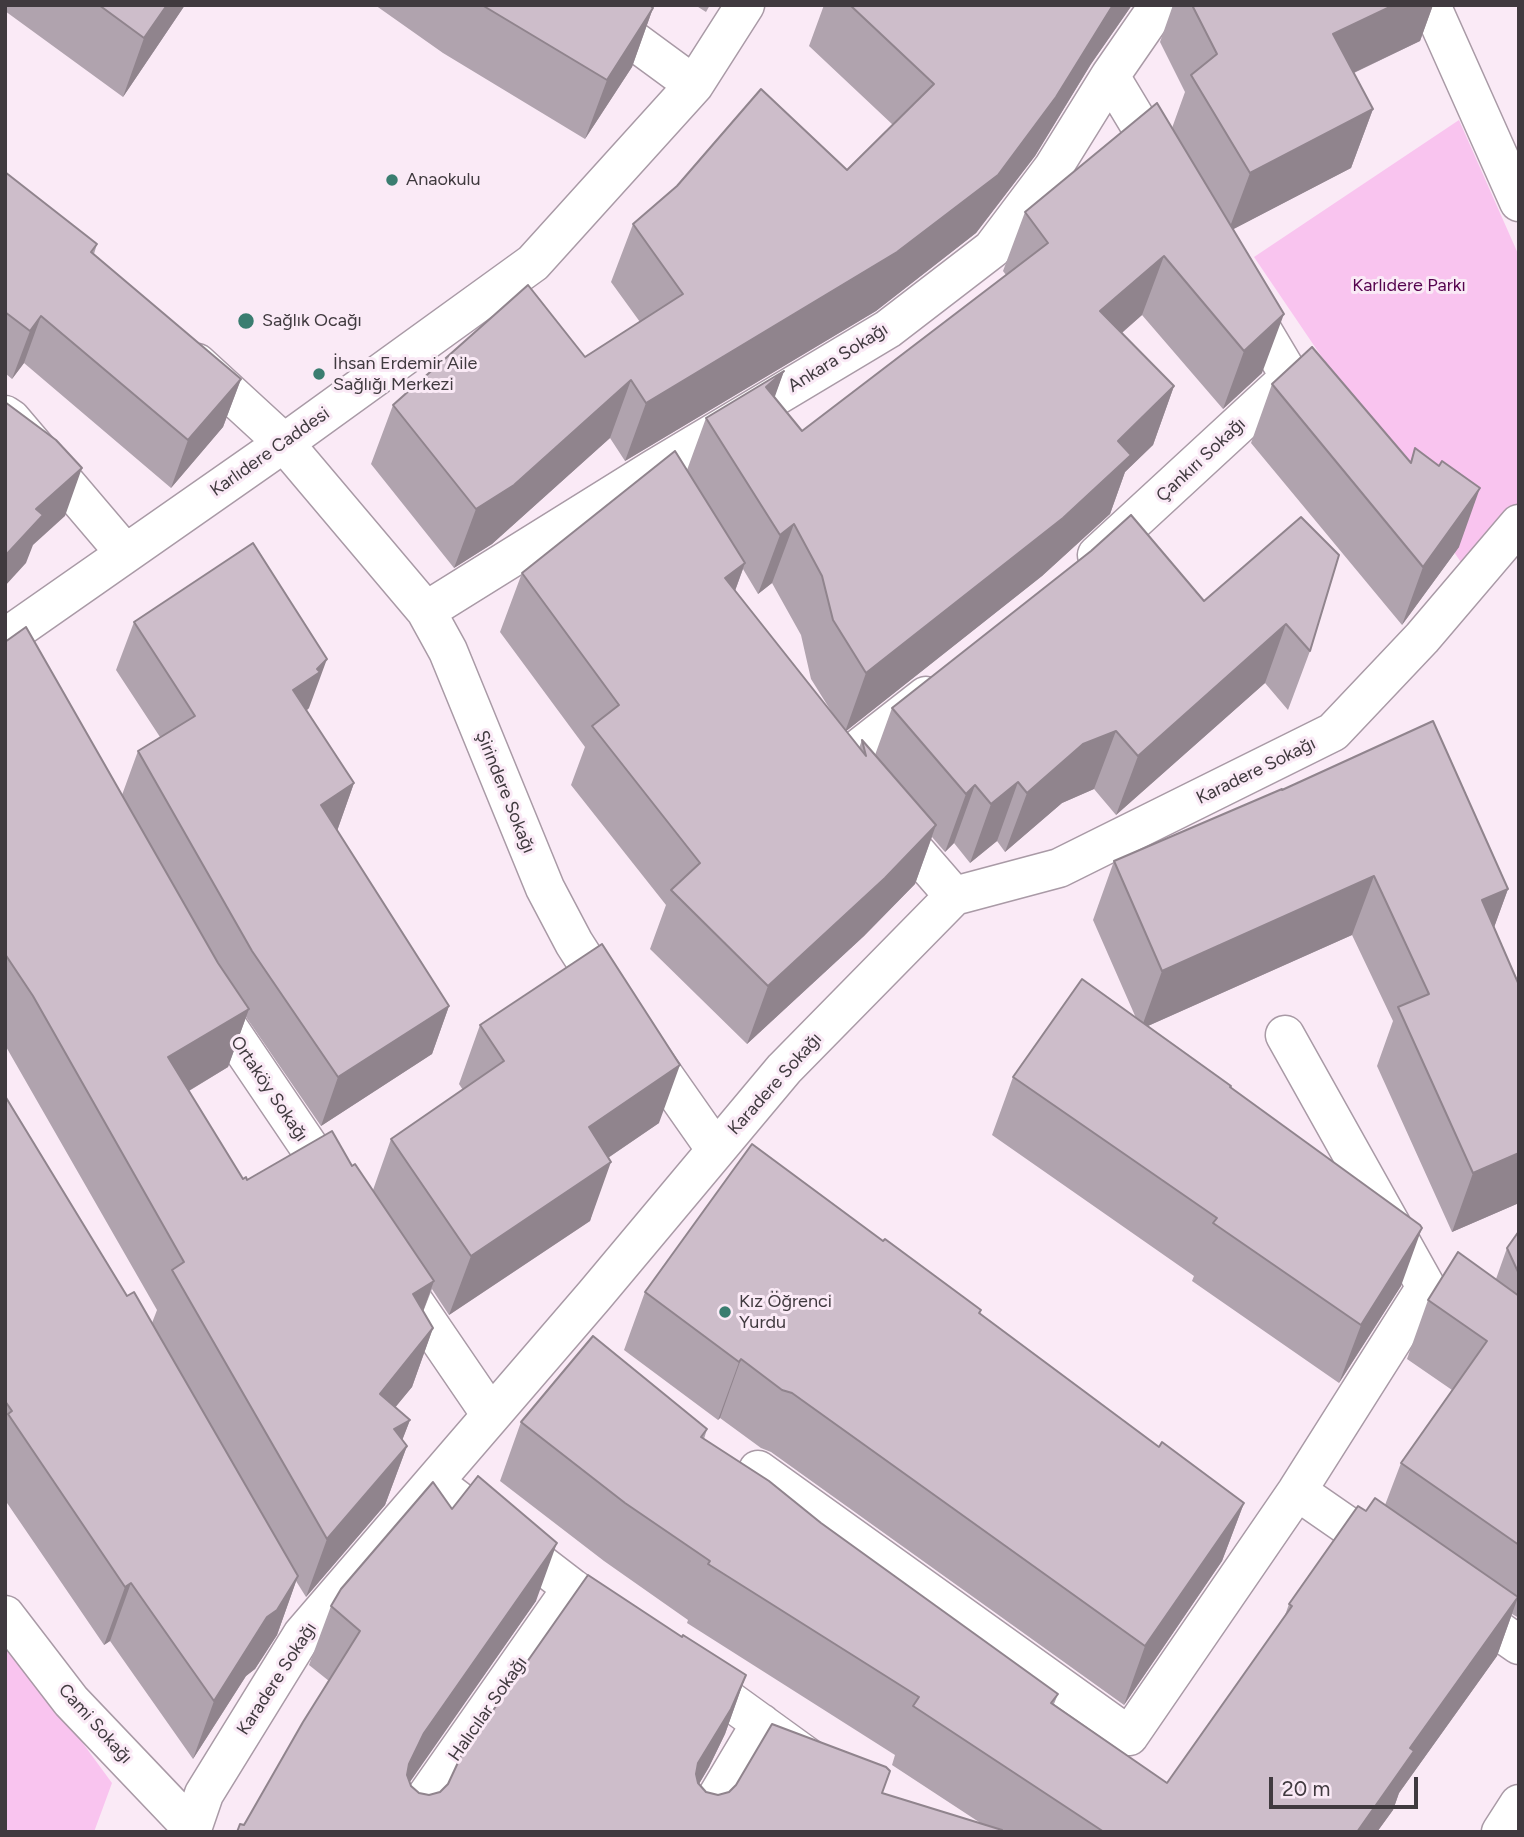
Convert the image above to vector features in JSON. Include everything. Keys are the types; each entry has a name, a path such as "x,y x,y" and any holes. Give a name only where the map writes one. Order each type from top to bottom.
{"street":[{"path":"585,5 694,85"},
{"name":"Karlıdere Caddesi","path":"10,648 125,553 284,443 533,263 694,85 745,5"},
{"name":"Ankara Sokağı","path":"426,611 662,481 888,328 992,249 1053,168 1110,76 1159,5"},
{"path":"1431,5 1519,202"},
{"path":"1110,76 1180,192"},
{"name":"Çankırı Sokağı","path":"1076,574 1290,377 1228,273"},
{"name":"Şirindere Sokağı","path":"175,343 284,443 426,611 448,651 545,888 574,943 716,1150"},
{"path":"5,415 125,553"},
{"name":"Karadere Sokağı","path":"191,1830 204,1794 302,1635 785,1069 954,896 1059,869 1334,732 1422,638 1519,524"},
{"path":"948,679 847,771 954,896"},
{"name":"Ortaköy Sokağı","path":"195,975 216,1011 357,1219"},
{"path":"758,1470 1129,1736 1297,1491 1426,1287 1285,1035"},
{"path":"381,1253 491,1415"},
{"path":"434,1482 572,1588 835,1777"},
{"path":"1297,1491 1519,1645"},
{"name":"Halıcılar Sokağı","path":"407,1832 421,1804 572,1588"},
{"path":"281,1599 302,1635"},
{"name":"Cami Sokağı","path":"5,1615 71,1701 191,1830"},
{"path":"696,1832 761,1723"},
{"path":"1501,1832 1519,1804"}],"green space":[{"name":"Karlıdere Parkı","path":"1459,120 1519,256 1519,542 1473,580 1254,257"},
{"path":"5,1637 112,1783 94,1832 5,1832"}],"building":[{"path":"99,5 167,5 144,38"},
{"path":"482,5 650,5 653,8 607,80"},
{"path":"850,5 1113,5 1056,97 998,175 897,252 646,403 631,380 514,485 476,509 393,405 528,285 585,357 683,294 633,224 677,186 761,89 847,170 934,84"},
{"path":"1192,5 1394,5 1333,34 1373,109 1250,173 1191,75 1217,54"},
{"path":"1157,103 1284,314 1244,351 1164,256 1100,311 1174,386 1118,441 1131,455 1063,518 866,673 833,620 822,576 794,524 780,535 706,418 784,371 766,387 802,431 1048,243 1025,212"},
{"path":"5,172 97,244 91,252 241,379 188,440 41,316 30,331 5,312"},
{"path":"1312,347 1411,463 1415,448 1439,466 1442,461 1480,488 1423,567 1272,384"},
{"path":"5,402 56,440 82,468 36,509 43,515 5,556"},
{"path":"675,451 745,563 725,578 866,756 862,740 936,825 885,878 768,986 671,890 700,863 592,726 619,705 522,573"},
{"path":"1131,515 1204,601 1301,517 1339,555 1310,651 1286,624 1138,756 1116,731 1083,744 1027,793 1018,782 991,804 975,785 966,794 892,708 1091,551"},
{"path":"253,543 327,659 317,669 320,672 293,690 354,783 321,805 449,1006 338,1077 252,951 138,751 195,716 134,622"},
{"path":"26,627 218,963 249,1009 168,1057 243,1179 246,1177 247,1180 332,1131 352,1166 355,1164 434,1281 413,1294 433,1328 380,1394 410,1420 394,1429 407,1446 327,1539 172,1270 184,1262 33,996 5,954 5,642"},
{"path":"1433,721 1508,889 1482,900 1519,985 1519,1153 1473,1173 1398,1007 1429,994 1374,876 1162,971 1114,861 1282,790"},
{"path":"602,944 680,1065 589,1127 611,1162 471,1256 391,1139 504,1061 480,1025"},
{"path":"1082,979 1420,1225 1422,1228 1361,1325 1213,1223 1217,1218 1013,1077"},
{"path":"5,1096 127,1296 134,1292 298,1576 277,1610 267,1617 214,1701 131,1583 125,1587 8,1414 12,1411 5,1401"},
{"path":"752,1144 981,1310 979,1313 1159,1447 1162,1442 1244,1503 1145,1646 792,1393 782,1390 741,1359 739,1362 645,1292"},
{"path":"1519,1231 1519,1274 1507,1248"},
{"path":"1458,1252 1519,1296 1519,1545 1401,1463 1487,1341 1428,1300"},
{"path":"593,1336 707,1429 701,1437 769,1481 821,1523 1058,1694 1051,1703 1167,1783 1292,1606 1289,1604 1358,1506 1366,1511 1375,1498 1518,1597 1410,1748 1414,1751 1357,1832 1104,1832 913,1706 919,1697 708,1564 710,1561 625,1503 521,1422"},
{"path":"478,1476 557,1543 424,1733 409,1764 407,1775 411,1786 419,1793 429,1795 440,1792 448,1784 461,1756 588,1575 682,1637 683,1635 746,1675 731,1709 698,1763 698,1783 706,1792 718,1795 729,1792 736,1785 772,1724 886,1767 890,1771 882,1793 1002,1832 237,1832 240,1824 244,1825 303,1722 360,1631 331,1606 341,1589 433,1482 452,1509"}],"place":[{"name":"Anaokulu","path":"392,180"},
{"name":"Sağlık Ocağı","path":"246,321"},
{"name":"İhsan Erdemir Aile Sağlığı Merkezi","path":"319,374"},
{"name":"Kız Öğrenci Yurdu","path":"725,1312"}]}
